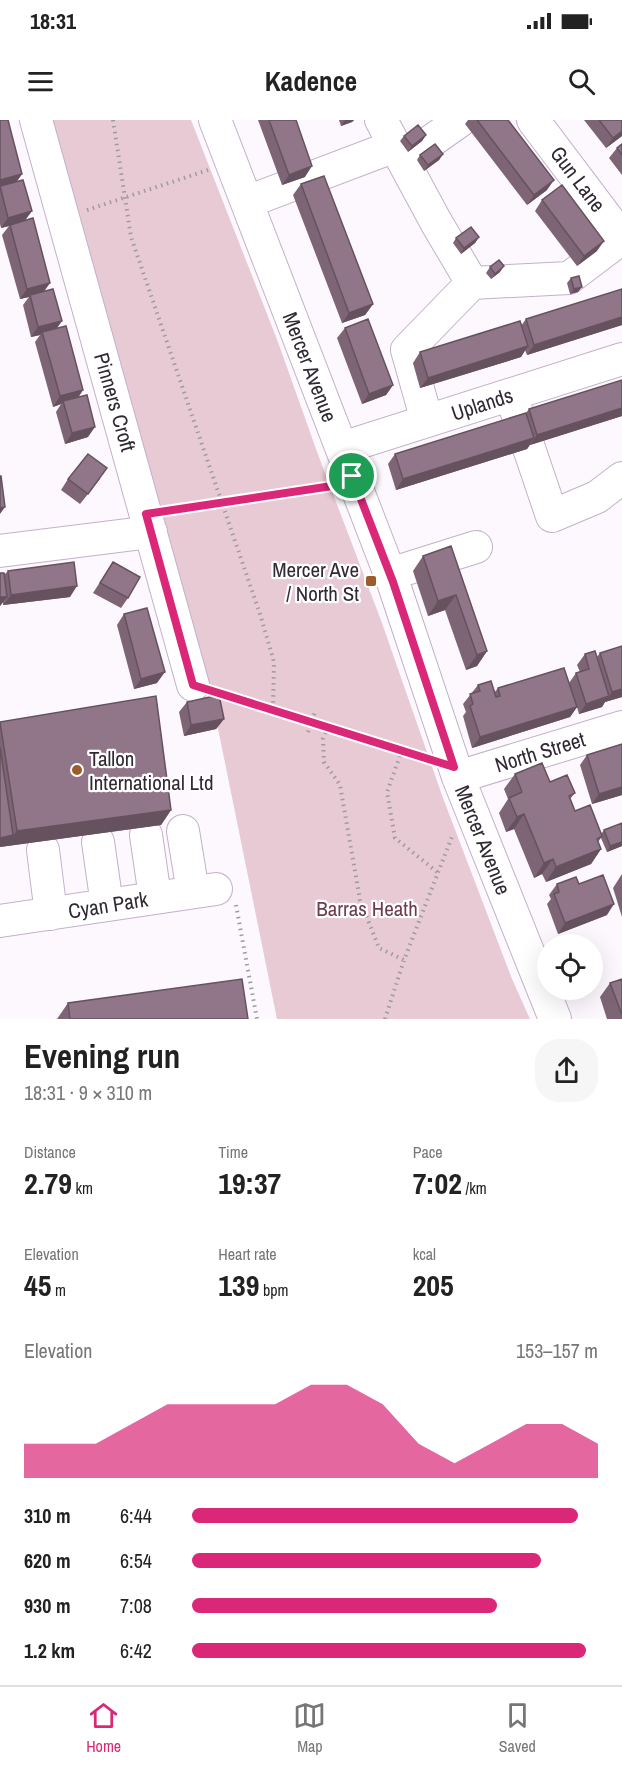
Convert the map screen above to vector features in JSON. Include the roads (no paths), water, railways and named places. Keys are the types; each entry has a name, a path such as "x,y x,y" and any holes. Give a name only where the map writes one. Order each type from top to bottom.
{"street":[{"name":"Pinners Croft","path":"36,120 193,685"},
{"name":"Mercer Avenue","path":"216,120 390,574 456,772 555,1019"},
{"path":"247,202 393,142 461,120"},
{"name":"Gun Lane","path":"533,120 622,238"},
{"path":"393,142 472,283"},
{"path":"427,421 407,350 472,283 569,278 622,238"},
{"name":"Uplands","path":"347,462 427,421 622,359"},
{"path":"511,394 552,516 597,497 622,478"},
{"path":"0,551 149,523"},
{"path":"390,574 476,547"},
{"name":"North Street","path":"456,772 622,727"},
{"name":"Cyan Park","path":"0,921 205,891 183,831"},
{"path":"146,835 155,897"},
{"path":"98,842 107,905"},
{"path":"43,850 51,914"}],"place":[{"name":"Mercer Ave / North St","path":"371,581"},
{"name":"Tallon International Ltd","path":"77,770"}],"park label":[{"name":"Barras Heath","path":"367,908"}]}
